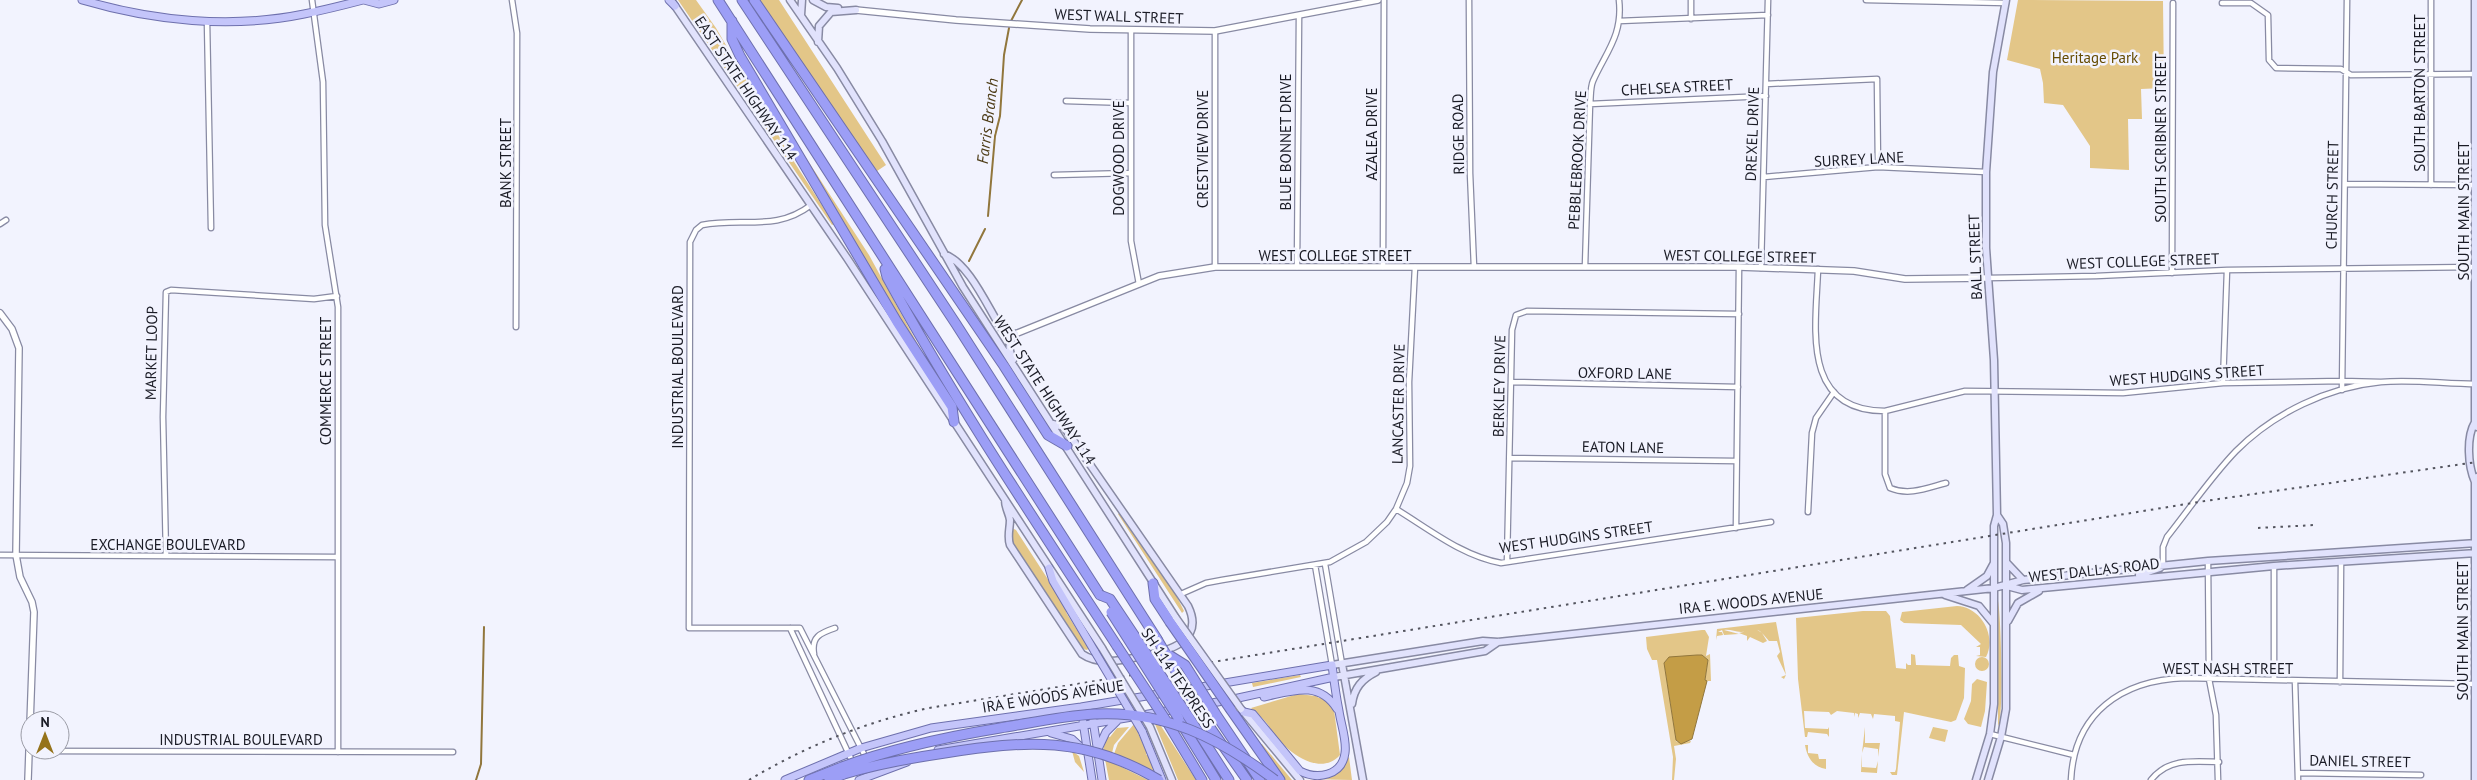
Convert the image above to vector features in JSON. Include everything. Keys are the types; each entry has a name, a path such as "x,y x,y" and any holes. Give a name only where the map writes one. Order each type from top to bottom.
{"highway":[{"path":"718,0 835,180 883,260 1100,595 1183,718 1216,780"},
{"path":"742,0 956,324 1157,639 1202,716 1247,780"},
{"path":"754,0 1004,366 1048,434 1067,446"},
{"path":"732,21 732,39 740,56 897,322 952,407 954,422"},
{"path":"883,260 888,277 955,395 1167,722 1202,780"},
{"path":"1153,583 1155,599 1173,620 1231,710 1280,780"},
{"path":"1166,654 1185,665 1260,780"},
{"path":"829,780 843,771 896,749 950,737 1084,715 1116,714 1160,720 1199,732 1240,755 1275,780"},
{"name":"SH 114 TEXPRESS","path":"1183,718 1229,780"},
{"path":"809,780 843,771 902,760 996,745 1024,743 1091,750 1160,780"}],"main road":[{"path":"82,0 134,13 207,21 269,19 314,12 364,0 379,4 394,0"},
{"name":"WEST STATE HIGHWAY 114","path":"790,0 838,68 882,140 944,254 1153,583"},
{"path":"801,16 802,0"},
{"path":"813,0 826,7 856,10"},
{"path":"818,0 856,10"},
{"name":"SOUTH MAIN STREET","path":"2474,780 2476,479 2470,472 2470,430 2476,424 2475,0"},
{"name":"BALL STREET","path":"1976,780 1990,734 1995,684 1994,588 1996,557 1994,526 1997,515 1994,360 1987,278 1986,172 1992,72 2006,1"},
{"name":"EAST STATE HIGHWAY 114","path":"672,2 811,205"},
{"path":"818,42 819,26 826,16 837,10 856,10"},
{"path":"811,205 1005,498 1049,568 1053,581 1150,727 1172,780"},
{"path":"944,254 957,261 968,273 1001,328 1008,333 1015,334"},
{"path":"1015,334 1011,338 1009,348 1017,371"},
{"path":"1005,498 1004,507 1010,518 1008,534 1010,545 1077,649 1088,658 1104,661 1132,658 1174,648 1185,640 1192,625 1191,612 1064,427 1053,424"},
{"name":"BALL STREET","path":"1988,780 2001,737 2006,701 2006,562 2003,524 1997,515"},
{"name":"WEST DALLAS ROAD","path":"2006,586 2023,580 2208,561 2476,543"},
{"path":"2294,564 2320,558 2326,553"},
{"name":"WEST DALLAS ROAD","path":"2006,586 2022,590 2208,571 2476,553"},
{"path":"1966,591 1987,576 1996,557"},
{"path":"2006,562 2023,580"},
{"path":"2124,580 2163,566"},
{"name":"IRA E. WOODS AVENUE","path":"1332,666 1483,641 1498,642 2006,586"},
{"path":"2006,624 2012,612 2024,598 2037,591 2055,587"},
{"path":"1939,594 1979,606 1990,618 1994,626"},
{"path":"1173,620 1242,710 1300,780"},
{"name":"IRA E. WOODS AVENUE","path":"1334,677 1485,651 1498,642"},
{"path":"1098,650 1142,731 1160,780"},
{"path":"1342,664 1363,780"},
{"path":"1242,710 1253,714 1300,771 1315,777 1332,773 1342,762 1345,748 1332,666"},
{"name":"IRA E WOODS AVENUE","path":"786,780 847,753 931,728 1081,707 1332,666"},
{"path":"1351,710 1353,696 1359,684 1366,677 1382,669"},
{"path":"860,780 875,777 938,751 960,745 1118,720 1247,696 1334,677"},
{"path":"1247,696 1255,699 1298,690 1315,690 1330,697 1339,711"},
{"path":"1091,705 1102,780"},
{"path":"1081,707 1092,780"},
{"path":"1098,750 1106,732 1118,720"},
{"path":"1044,732 1072,739 1087,755"}],"street":[{"name":"COMMERCE STREET","path":"312,0 323,82 325,225 329,259 337,296 336,557 338,752"},
{"name":"BANK STREET","path":"512,0 517,33 516,327"},
{"name":"WEST WALL STREET","path":"856,10 975,21 1131,31 1214,31 1378,0"},
{"name":"AZALEA DRIVE","path":"1383,267 1384,0"},
{"name":"RIDGE ROAD","path":"1469,0 1470,173 1474,267"},
{"name":"PEBBLEBROOK DRIVE","path":"1585,267 1590,104 1593,82 1614,42 1619,21 1619,0"},
{"path":"1691,0 1691,19"},
{"name":"DREXEL DRIVE","path":"1761,268 1768,0"},
{"path":"1866,0 2006,1"},
{"name":"CHURCH STREET","path":"2342,390 2347,0"},
{"name":"SOUTH BARTON STREET","path":"2431,185 2432,0"},
{"name":"SOUTH SCRIBNER STREET","path":"2172,273 2173,3"},
{"path":"2222,3 2251,3 2268,15 2269,60 2276,68 2341,69 2351,75 2475,74"},
{"path":"1619,21 1768,15"},
{"name":"BLUE BONNET DRIVE","path":"1297,267 1298,16"},
{"path":"207,21 211,228"},
{"name":"DOGWOOD DRIVE","path":"1131,31 1130,172 1132,249 1139,284"},
{"name":"CRESTVIEW DRIVE","path":"1214,31 1215,268"},
{"path":"1766,84 1877,80 1878,167"},
{"name":"CHELSEA STREET","path":"1590,104 1766,96"},
{"path":"1066,101 1130,103"},
{"name":"SURREY LANE","path":"1764,177 1878,167 1986,172"},
{"path":"1054,174 1130,172"},
{"path":"2345,184 2475,185"},
{"name":"INDUSTRIAL BOULEVARD","path":"790,628 689,628 690,242 696,230 702,225 776,222 796,216 811,205"},
{"path":"0,224 6,220"},
{"name":"LANCASTER DRIVE","path":"1180,594 1206,583 1325,564 1349,554 1366,542 1387,522 1396,509 1410,466 1409,382 1415,267"},
{"name":"WEST COLLEGE STREET","path":"1015,334 1173,272 1215,268 1761,268 1854,271 1904,279 2227,270 2476,267"},
{"path":"1736,528 1739,268"},
{"path":"1818,269 1818,360 1823,379 1834,392 1858,407 1873,411 1885,411 1885,474 1890,488 1899,492 1915,492 1946,483"},
{"path":"2223,383 2227,270"},
{"name":"MARKET LOOP","path":"166,556 163,417 166,292 170,290 314,300 337,296"},
{"name":"BERKLEY DRIVE","path":"1507,562 1512,330 1513,321 1519,313 1626,311 1739,314"},
{"path":"0,313 12,329 19,348 16,555 20,577 32,602 33,642 31,710"},
{"name":"WEST HUDGINS STREET","path":"1885,411 1951,393 1994,391 2123,393 2223,383 2342,381 2476,384"},
{"name":"OXFORD LANE","path":"1511,382 1738,388"},
{"name":"WEST HUDGINS STREET","path":"2342,390 2381,382"},
{"path":"2163,566 2163,547 2167,537 2237,451 2292,409 2342,390"},
{"path":"1808,512 1812,433 1816,418 1834,392"},
{"name":"EATON LANE","path":"1510,458 1736,461"},
{"name":"WEST HUDGINS STREET","path":"1396,509 1465,552 1485,560 1507,562 1771,522"},
{"name":"EXCHANGE BOULEVARD","path":"0,555 336,557"},
{"path":"2208,561 2209,679 2216,715 2218,780"},
{"path":"2340,682 2341,562"},
{"path":"1325,564 1342,664"},
{"path":"1315,565 1332,666"},
{"path":"2274,566 2274,680"},
{"path":"860,780 790,628 800,628 875,777"},
{"path":"816,660 813,648 817,636 835,628"},
{"path":"813,681 824,676"},
{"name":"WEST NASH STREET","path":"2071,780 2074,755 2084,732 2094,717 2112,699 2142,684 2164,679 2209,679 2476,684"},
{"path":"2295,681 2298,780"},
{"path":"1990,734 2074,755"},
{"name":"INDUSTRIAL BOULEVARD","path":"70,751 453,752"},
{"path":"28,780 29,760"},
{"path":"2150,780 2162,769 2175,763 2218,762"},
{"name":"DANIEL STREET","path":"2298,773 2384,777 2421,775"}],"green space":[{"path":"678,0 696,0 716,28 791,157 834,224 832,225"},
{"path":"760,0 779,0 886,165 877,171 815,84"},
{"name":"Heritage Park","path":"2018,0 2163,1 2164,88 2141,89 2142,119 2128,119 2129,170 2090,168 2090,146 2063,105 2044,103 2040,69 2007,60"},
{"path":"786,127 869,255 921,350 918,352"},
{"path":"1121,512 1174,591 1184,611 1182,613 1118,514"},
{"path":"1012,528 1016,530 1062,601 1067,614 1089,649 1086,650 1080,646 1015,546 1011,537"},
{"path":"1998,601 2001,644 2001,705 1998,726"},
{"path":"1957,606 1973,611 1985,624 1989,640 1989,649 1986,657 1976,656 1980,655 1980,647 1976,647 1981,644 1961,625 1904,623 1900,620 1902,612"},
{"path":"1863,611 1886,611 1890,616 1896,668 1906,669 1906,663 1911,665 1911,654 1915,655 1916,665 1950,666 1951,658 1954,655 1958,655 1959,666 1965,668 1964,698 1956,720 1951,722 1904,712 1897,775 1892,775 1890,772 1895,772 1896,769 1900,722 1895,721 1895,716 1874,714 1873,719 1871,714 1860,713 1858,718 1858,714 1855,713 1854,717 1854,713 1837,711 1831,715 1829,712 1804,711 1805,728 1828,729 1829,727 1829,737 1827,734 1808,732 1807,737 1805,737 1798,679 1796,618"},
{"path":"1776,622 1786,675 1777,656 1780,652 1777,641 1769,641 1759,630 1741,632 1724,630 1739,634 1724,635 1722,630 1718,632 1722,632 1723,635 1717,636 1716,640 1717,629"},
{"path":"1756,629 1762,633 1767,641 1763,643 1750,637 1747,641 1747,636 1739,633"},
{"path":"1705,630 1709,637 1706,656 1710,654 1711,681 1705,681 1708,660 1702,655 1669,658 1664,663 1676,740 1677,742 1691,741 1690,743 1674,746 1676,759 1674,780 1672,780 1673,757 1657,660 1652,660 1647,649 1646,637"},
{"path":"1982,657 1987,659 1989,664 1987,669 1982,671 1977,669 1975,664 1977,659"},
{"path":"1300,675 1301,677 1253,687 1252,683"},
{"path":"1977,679 1987,682 1985,711 1981,727 1968,724 1964,719 1971,701 1972,684"},
{"path":"1298,694 1323,697 1334,710 1340,755 1331,762 1321,764 1310,762 1300,757 1281,742 1251,708"},
{"path":"1159,723 1196,780 1178,780 1155,724"},
{"path":"1134,724 1147,753 1146,755 1149,755 1156,774 1114,754 1118,743"},
{"path":"1129,727 1114,745 1112,753 1103,750 1107,736 1110,737 1117,728"},
{"path":"1865,727 1865,743 1880,743 1878,757 1878,749 1864,747 1862,753"},
{"path":"1933,727 1948,730 1945,742 1929,738"},
{"path":"1262,744 1292,780 1283,780 1260,745"},
{"path":"1805,745 1808,745 1808,753 1818,754 1819,759 1826,759 1826,769 1811,761 1807,754"},
{"path":"1072,751 1079,756 1084,772 1075,762"},
{"path":"1862,754 1862,767 1876,768 1878,761 1877,773 1861,772"},
{"path":"1349,757 1352,780 1305,779 1324,778"},
{"path":"1105,759 1148,780 1109,780"}],"shaded area":[{"path":"1702,655 1708,660 1705,680 1707,681 1692,739 1681,744 1676,740 1664,663 1669,657"}],"waterway":[{"name":"Farris Branch","path":"1011,21 1022,0"},
{"name":"Farris Branch","path":"988,216 995,136 1000,116 1004,55 1009,28"},
{"name":"Farris Branch","path":"969,261 985,229"},
{"path":"476,780 481,764 484,627"}],"railway":[{"path":"749,780 792,756 836,736 882,720 929,708 2205,501 2477,462"},
{"path":"2258,528 2315,525"}]}
